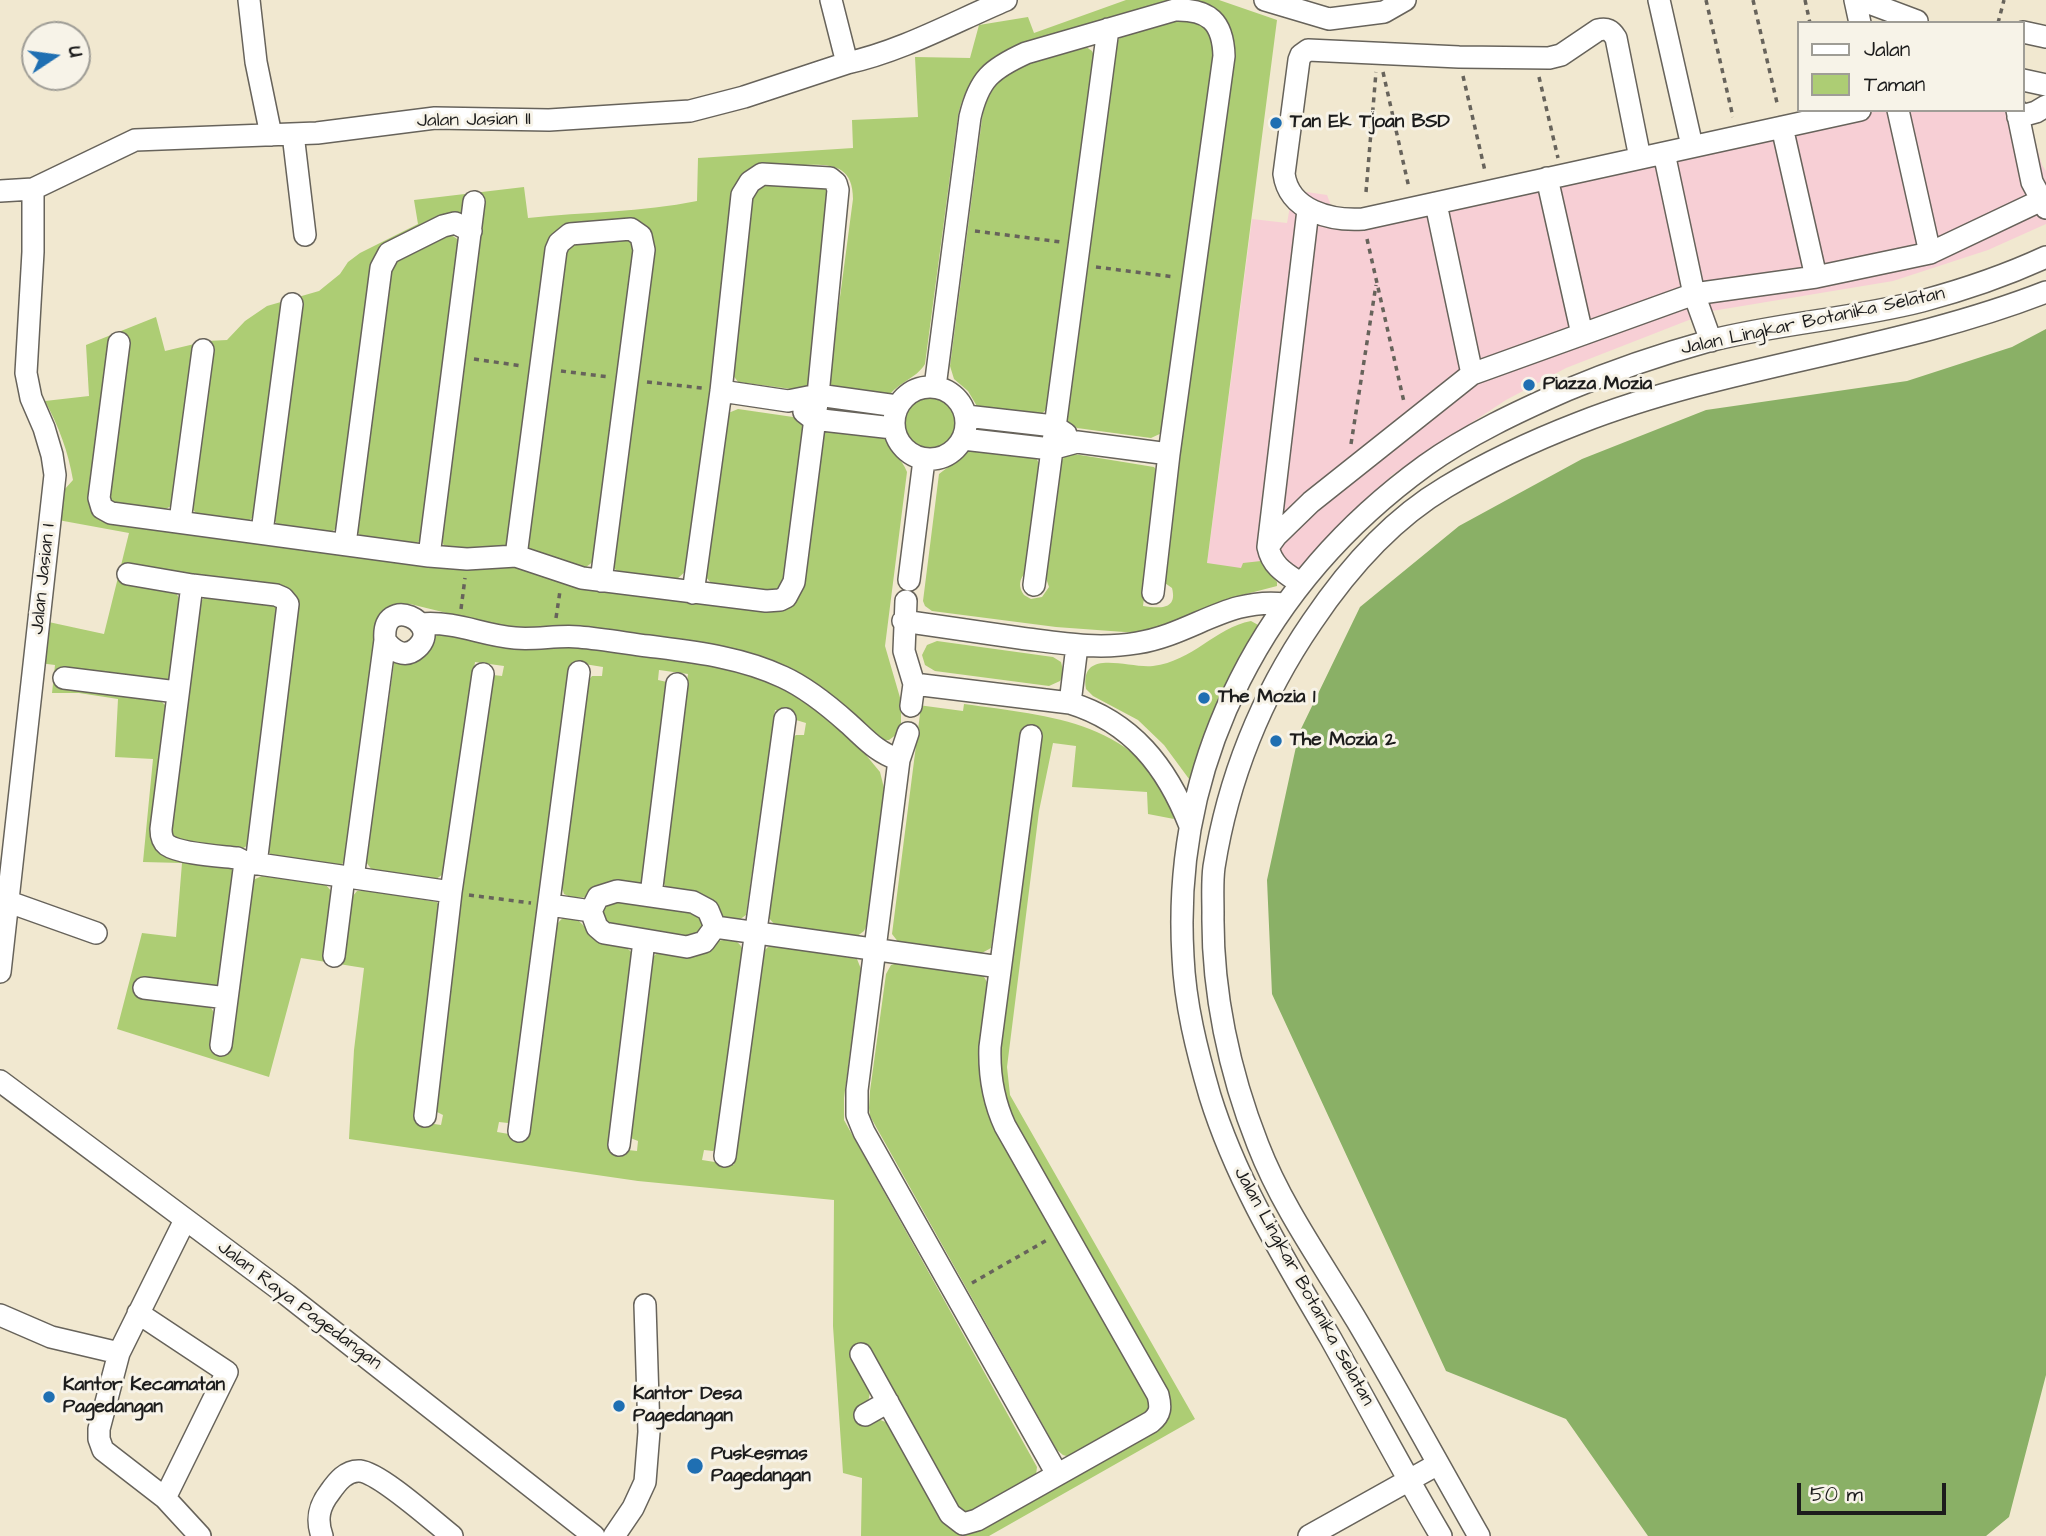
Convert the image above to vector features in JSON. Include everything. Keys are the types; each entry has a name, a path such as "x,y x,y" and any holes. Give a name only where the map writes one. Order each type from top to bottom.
{"street":[{"path":"249,0 256,62 271,135"},
{"path":"831,0 847,63"},
{"name":"Jalan Jasian II","path":"0,191 33,189 135,140 293,134 436,118 549,120 690,111 867,58 1006,0"},
{"path":"1265,0 1329,19 1384,12 1405,0"},
{"path":"1659,0 1692,146"},
{"path":"1855,0 1860,21"},
{"path":"1861,0 1894,18 1917,21"},
{"path":"935,387 970,117 975,97 984,80 1003,64 1026,53 1175,10 1191,9 1206,15 1216,24 1223,37 1224,56 1169,454 1153,593"},
{"path":"1640,158 1616,38 1612,31 1605,28 1561,55 1549,58 1459,57 1312,49 1301,55 1284,174 1291,195 1308,210 1337,218 1363,219 1436,204 1553,169 1640,158 1851,112"},
{"path":"1034,585 1108,29"},
{"path":"2025,32 2046,37"},
{"path":"2025,80 2046,85"},
{"path":"1268,547 1311,502 1472,374 1695,294 1816,277 1930,253 2044,202 2032,182 2017,113 2036,112 2046,106"},
{"path":"1898,112 1930,253"},
{"path":"1782,127 1816,277"},
{"path":"293,134 306,234"},
{"path":"1664,153 1695,294 1711,341"},
{"path":"1553,169 1582,334"},
{"path":"119,343 100,503 102,508 111,513 429,556 467,559 516,556 562,572 601,581 693,593 766,601 780,600 791,591 818,395 838,190 836,183 830,178 762,174 750,182 742,195 721,391 693,593"},
{"name":"Jalan Jasian I","path":"0,972 55,475 52,455 31,398 26,373 33,252 33,189"},
{"path":"429,556 474,202"},
{"path":"1436,204 1472,374"},
{"path":"1300,583 1277,567 1270,558 1268,547 1308,210"},
{"path":"345,544 381,268 385,258 397,248 449,224 461,225 471,231"},
{"path":"516,556 559,243 570,234 631,229 642,236 644,250 601,581"},
{"name":"Jalan Lingkar Botanika Selatan","path":"1441,1536 1250,1198 1210,1096 1192,1027 1183,957 1184,875 1190,826 1205,766 1221,719 1245,670 1285,604 1345,533 1431,462 1505,419 1571,389 1711,341 1922,301 2046,257"},
{"name":"Jalan Lingkar Botanika Selatan","path":"1479,1536 1284,1198 1259,1147 1239,1088 1219,1003 1213,930 1214,870 1230,794 1255,722 1285,664 1352,567 1415,509 1446,487 1578,424 1652,399 1766,368 1919,333 2005,308 2046,292"},
{"path":"262,532 292,304"},
{"path":"180,521 203,350"},
{"path":"920,387 935,387 949,392 960,402 966,416 963,439 954,452 940,459 924,460 909,454 898,443 893,428 897,406 906,394 920,387"},
{"path":"721,391 788,401 818,395 897,406"},
{"path":"788,401 813,419 893,428"},
{"path":"966,416 1054,426 1077,442"},
{"path":"963,439 1051,449 1077,442 1169,454"},
{"path":"911,706 914,684 904,651 906,601 924,460"},
{"path":"1431,462 1446,487"},
{"path":"128,574 276,595 288,604 221,1045"},
{"path":"192,585 161,829 162,839 167,845 177,849 237,858 250,863 451,892"},
{"path":"906,601 1077,646 1103,647 1139,643 1177,632 1230,608 1268,602 1285,604"},
{"path":"334,956 349,877 385,640 384,631 388,622 396,616 405,614 414,617 420,624 439,622 460,625 512,638 577,636 702,653 745,663 784,677 814,695 849,723 872,747 899,760"},
{"path":"1070,703 1077,646"},
{"path":"519,1131 579,671"},
{"path":"425,1116 451,892 484,674"},
{"path":"64,678 177,692"},
{"path":"651,895 677,684"},
{"path":"914,684 1070,703 1092,710 1116,724 1154,759 1181,803 1190,826"},
{"path":"725,1156 785,719"},
{"path":"908,733 899,760 857,1090 857,1115 1057,1474"},
{"path":"861,1354 950,1514 963,1524 977,1520 1151,1422 1160,1410 1157,1395 1005,1126 991,1086 990,1047 1031,736"},
{"path":"607,892 651,895 701,905 713,918 715,927 711,935 696,946 687,947 604,933 597,928 591,911 598,897 607,892"},
{"path":"9,902 96,933"},
{"path":"550,905 591,911"},
{"path":"715,927 1000,967"},
{"path":"619,1145 644,941"},
{"path":"144,988 227,998"},
{"name":"Jalan Raya Pagedangan","path":"0,1081 287,1295 594,1536"},
{"path":"185,1220 119,1353 99,1429 99,1439 103,1450 165,1498 200,1536"},
{"path":"614,1536 633,1508 645,1482 649,1432 645,1306"},
{"path":"138,1313 228,1372 165,1498"},
{"path":"0,1315 51,1337 119,1353"},
{"path":"865,1415 888,1402"},
{"path":"1309,1536 1438,1464"},
{"path":"322,1536 317,1522 322,1502 342,1477 357,1470 373,1475 452,1536"}],"path":[{"path":"1706,0 1733,116"},
{"path":"1753,0 1782,127"},
{"path":"1805,0 1810,21"},
{"path":"1999,21 2004,0"},
{"path":"1378,53 1410,188"},
{"path":"1366,192 1378,53"},
{"path":"1459,57 1485,173"},
{"path":"1534,58 1553,169"},
{"path":"1363,219 1409,424"},
{"path":"956,228 1193,279"},
{"path":"1347,474 1377,283"},
{"path":"454,357 721,391"},
{"path":"460,625 467,559"},
{"path":"554,637 562,572"},
{"path":"451,892 550,905"},
{"path":"955,1292 1065,1231"}],"shaded area":[{"name":"Piazza Mozia","path":"2025,105 2046,171 2046,224 1988,250 1893,281 1712,311 1566,368 1506,400 1392,475 1303,574 1242,581 1203,594 1252,219 1287,223 1293,190 1327,195 1332,208 1361,210 1819,112 2025,112"}],"green space":[{"path":"1126,0 1219,0 1277,20 1207,563 1241,568 1243,563 1261,561 1277,582 1277,586 1227,599 1187,622 1138,633 1056,627 932,611 923,601 939,474 973,448 1036,458 1040,465 1026,572 1020,583 1024,595 1031,599 1042,597 1049,587 1045,575 1059,466 1064,457 1074,454 1154,467 1159,479 1143,606 1165,606 1172,601 1172,588 1162,581 1232,57 1216,12 998,56 977,75 967,89 958,116 925,364 888,397 832,387 829,380 853,199 849,179 838,168 822,165 748,173 687,570 677,579 618,572 612,566 652,245 569,226 507,545 504,547 449,550 440,536 466,214 389,243 338,527 330,533 277,525 273,516 255,516 245,523 198,516 191,507 173,505 162,511 90,500 781,609 823,434 826,430 883,434 907,472 885,646 901,701 901,723 897,734 889,740 881,740 809,682 541,630 504,627 410,604 392,607 345,862 340,865 273,857 268,851 297,608 175,591 181,602 171,676 166,681 159,699 167,707 152,827 229,866 234,872 219,982 210,1006 216,1016 253,880 262,876 326,885 332,892 352,897 357,891 365,890 437,902 442,913 414,1121 441,1125 443,1115 433,1110 489,680 493,675 502,676 504,666 475,662 447,871 435,880 372,870 366,862 394,663 439,634 568,644 721,665 773,681 813,705 851,737 880,772 884,788 867,925 856,937 775,925 768,917 792,738 804,735 806,723 796,720 794,712 775,710 746,915 739,920 725,919 665,886 661,875 688,674 659,670 658,680 667,682 645,876 635,885 609,893 571,897 564,894 561,884 588,681 592,676 602,676 603,667 572,662 512,1118 508,1123 499,1122 497,1132 527,1137 555,928 566,917 576,919 594,935 626,948 634,956 610,1148 637,1151 638,1141 628,1137 652,959 656,954 685,946 727,940 737,942 743,950 716,1148 713,1151 704,1150 702,1160 734,1165 763,952 775,945 857,959 861,969 844,1098 844,1120 1037,1467 1036,1475 970,1513 964,1512 957,1507 866,1345 850,1353 870,1392 868,1403 878,1419 888,1423 947,1524 1162,1425 1005,1105 998,1062 1022,731 991,948 980,954 899,943 892,934 920,714 917,713 918,705 963,711 964,704 996,708 1060,720 1090,729 1118,743 1142,761 1161,786 1174,819 1148,814 1147,792 1072,787 1076,746 1053,743 1039,811 1007,1067 1010,1095 1195,1419 989,1536 861,1536 862,1478 843,1473 833,1326 834,1200 638,1181 349,1139 354,1050 364,968 301,958 269,1077 117,1029 142,933 176,937 182,863 143,862 153,759 115,757 118,699 79,693 52,693 55,665 39,663 44,621 104,634 129,533 58,520 64,490 73,480 62,439 45,401 89,396 86,345 156,317 165,351 207,341 227,340 245,321 267,306 319,291 360,253 418,224 414,200 524,187 528,218 634,210 697,201 698,158 853,148 852,120 918,117 915,57 970,58 979,25 1028,17 1034,33"},
{"path":"1172,19 1201,22 1216,42 1164,432 1151,438 1077,428 1068,422 1066,414 1117,42 1122,35"},
{"path":"1085,46 1092,51 1096,60 1047,409 1039,416 978,408 968,391 954,379 950,366 982,119 996,85 1007,74 1034,60"},
{"path":"779,183 830,183 809,384 799,390 738,382 730,371 754,192"},
{"path":"450,234 460,241 421,540 415,544 364,539 356,531 392,262"},
{"path":"627,237 636,246 594,561 579,568 531,552 526,543 564,251 568,245"},
{"path":"2046,329 2046,1375 2009,1517 1986,1536 1648,1536 1566,1419 1446,1371 1272,994 1267,880 1299,733 1360,607 1459,526 1582,459 1706,410 1907,381 2012,347"},
{"path":"930,395 949,403 957,422 949,441 930,449 911,441 903,422 911,403"},
{"path":"738,409 793,417 803,425 785,580 777,592 714,586 704,575 726,414"},
{"path":"206,596 279,604 248,845 242,849 170,838 197,609"},
{"path":"1251,621 1260,626 1192,783 1164,745 1138,720 1093,696 1086,689 1086,676 1090,668 1098,664 1153,666 1167,663 1226,630"},
{"path":"937,641 1053,657 1061,662 1064,674 1060,681 1049,686 935,671 925,665 922,655 927,645"},
{"path":"610,901 694,911 699,914 704,925 695,937 606,926 601,909"},
{"path":"898,963 983,975 988,984 980,1061 986,1106 1148,1398 1148,1412 1070,1457 1057,1450 870,1116 870,1091 886,974 891,965"}],"place":[{"name":"Tan Ek Tjoan BSD","path":"1276,123"},
{"name":"Piazza Mozia","path":"1529,385"},
{"name":"The Mozia 1","path":"1204,698"},
{"name":"The Mozia 2","path":"1276,741"},
{"name":"Kantor Kecamatan Pagedangan","path":"49,1397"},
{"name":"Kantor Desa Pagedangan","path":"619,1406"},
{"name":"Puskesmas Pagedangan","path":"695,1466"}]}
